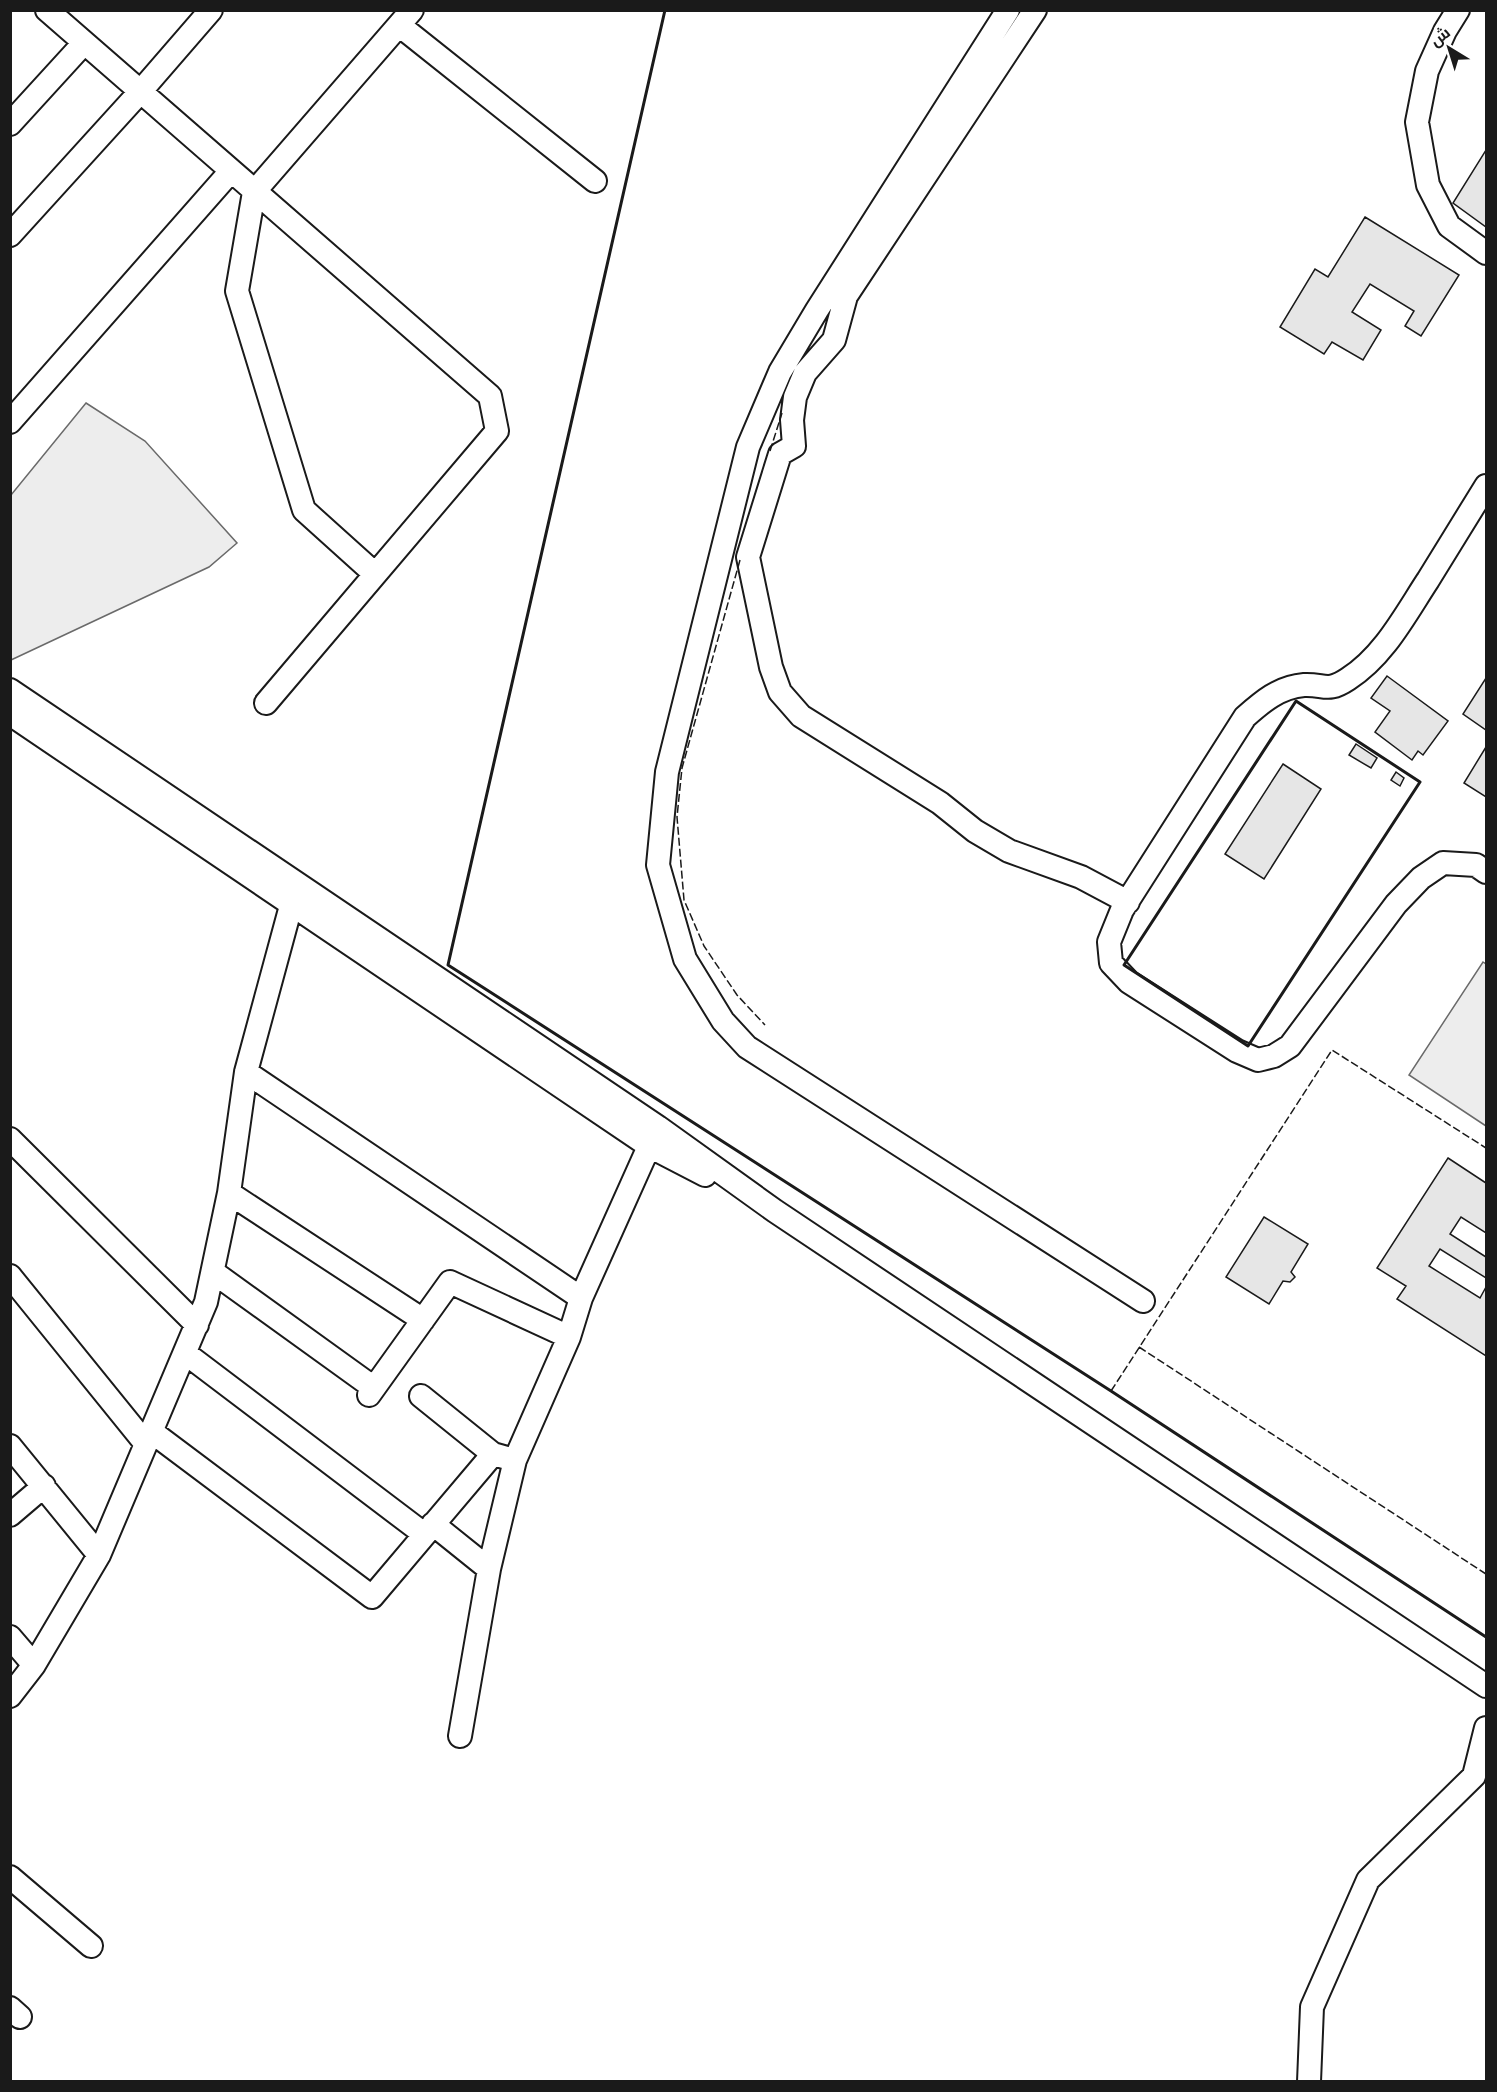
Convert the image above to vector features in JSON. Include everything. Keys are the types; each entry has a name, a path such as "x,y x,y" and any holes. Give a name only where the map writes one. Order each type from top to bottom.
{"street":[{"path":"47,10 490,396 497,431 266,703"},
{"path":"10,235 140,93 212,10"},
{"path":"1008,10 780,372 748,447 668,772 658,865 685,960 723,1021 747,1047 1143,1301"},
{"path":"1035,10 846,296 834,339 805,373 795,397 792,420 794,446 780,454 748,557 771,667 780,692 801,716 940,803 975,831 1009,851 1081,877 1128,902"},
{"path":"1458,10 1445,31 1427,71 1417,122 1428,185 1449,226 1486,253"},
{"path":"375,574 304,510 237,291 254,192 405,18 595,182"},
{"path":"10,124 84,43"},
{"path":"10,422 231,171"},
{"path":"1486,486 1395,631 1377,654 1359,671 1331,688 1304,685 1281,691 1268,697 1245,717 1122,910 1109,942 1111,963 1128,982 1237,1051 1258,1060 1274,1056 1290,1046 1396,904 1421,878 1443,863 1476,865 1486,872"},
{"path":"10,690 294,894"},
{"path":"10,714 294,894 654,1136 775,1211 1486,1686"},
{"path":"10,1696 34,1665 99,1555 206,1302 229,1193 246,1072 294,894"},
{"path":"246,1072 581,1298"},
{"path":"460,1736 489,1569 515,1460 569,1336 581,1298 654,1136"},
{"path":"12,1144 197,1325"},
{"path":"229,1193 423,1320"},
{"path":"213,1272 371,1391 450,1282 569,1336"},
{"path":"10,1276 149,1438 372,1597 493,1454"},
{"path":"185,1353 429,1529 489,1569"},
{"path":"422,1396 493,1454 515,1460"},
{"path":"10,1446 99,1555"},
{"path":"10,1515 44,1486"},
{"path":"10,1638 34,1665"},
{"path":"1309,2082 1312,2007 1368,1880 1474,1776 1486,1728"},
{"path":"10,1877 91,1946"}],"shaded area":[{"path":"86,403 145,441 237,543 209,567 11,660 11,495"},
{"path":"1483,962 1486,964 1486,1126 1409,1075"}],"building":[{"path":"1486,150 1486,227 1453,203"},
{"path":"1365,217 1459,275 1421,336 1405,326 1414,311 1370,284 1352,312 1381,330 1363,360 1332,342 1324,354 1280,327 1315,269 1328,277"},
{"path":"1387,676 1448,721 1423,755 1418,751 1412,760 1375,732 1390,711 1371,698"},
{"path":"1486,678 1486,730 1463,714"},
{"path":"1356,744 1377,758 1371,768 1349,755"},
{"path":"1486,747 1486,797 1464,783"},
{"path":"1283,764 1321,789 1264,879 1225,854"},
{"path":"1396,772 1404,778 1400,786 1391,780"},
{"path":"1448,1158 1486,1183 1486,1233 1461,1217 1450,1234 1486,1257 1486,1278 1440,1249 1429,1266 1480,1298 1486,1287 1486,1356 1397,1299 1406,1286 1377,1268"},
{"path":"1264,1217 1308,1244 1291,1272 1295,1277 1290,1282 1283,1281 1269,1304 1226,1277"}],"fence":[{"path":"770,451 782,413"},
{"path":"740,560 682,768 677,817 684,900 704,946 737,995 765,1025"},
{"path":"1111,1391 1332,1050 1486,1148"},
{"path":"1139,1347 1486,1574"}],"wall":[{"path":"665,10 448,965 1111,1391 1486,1637"},
{"path":"1296,701 1420,782 1248,1046 1124,965 1296,701"}]}
